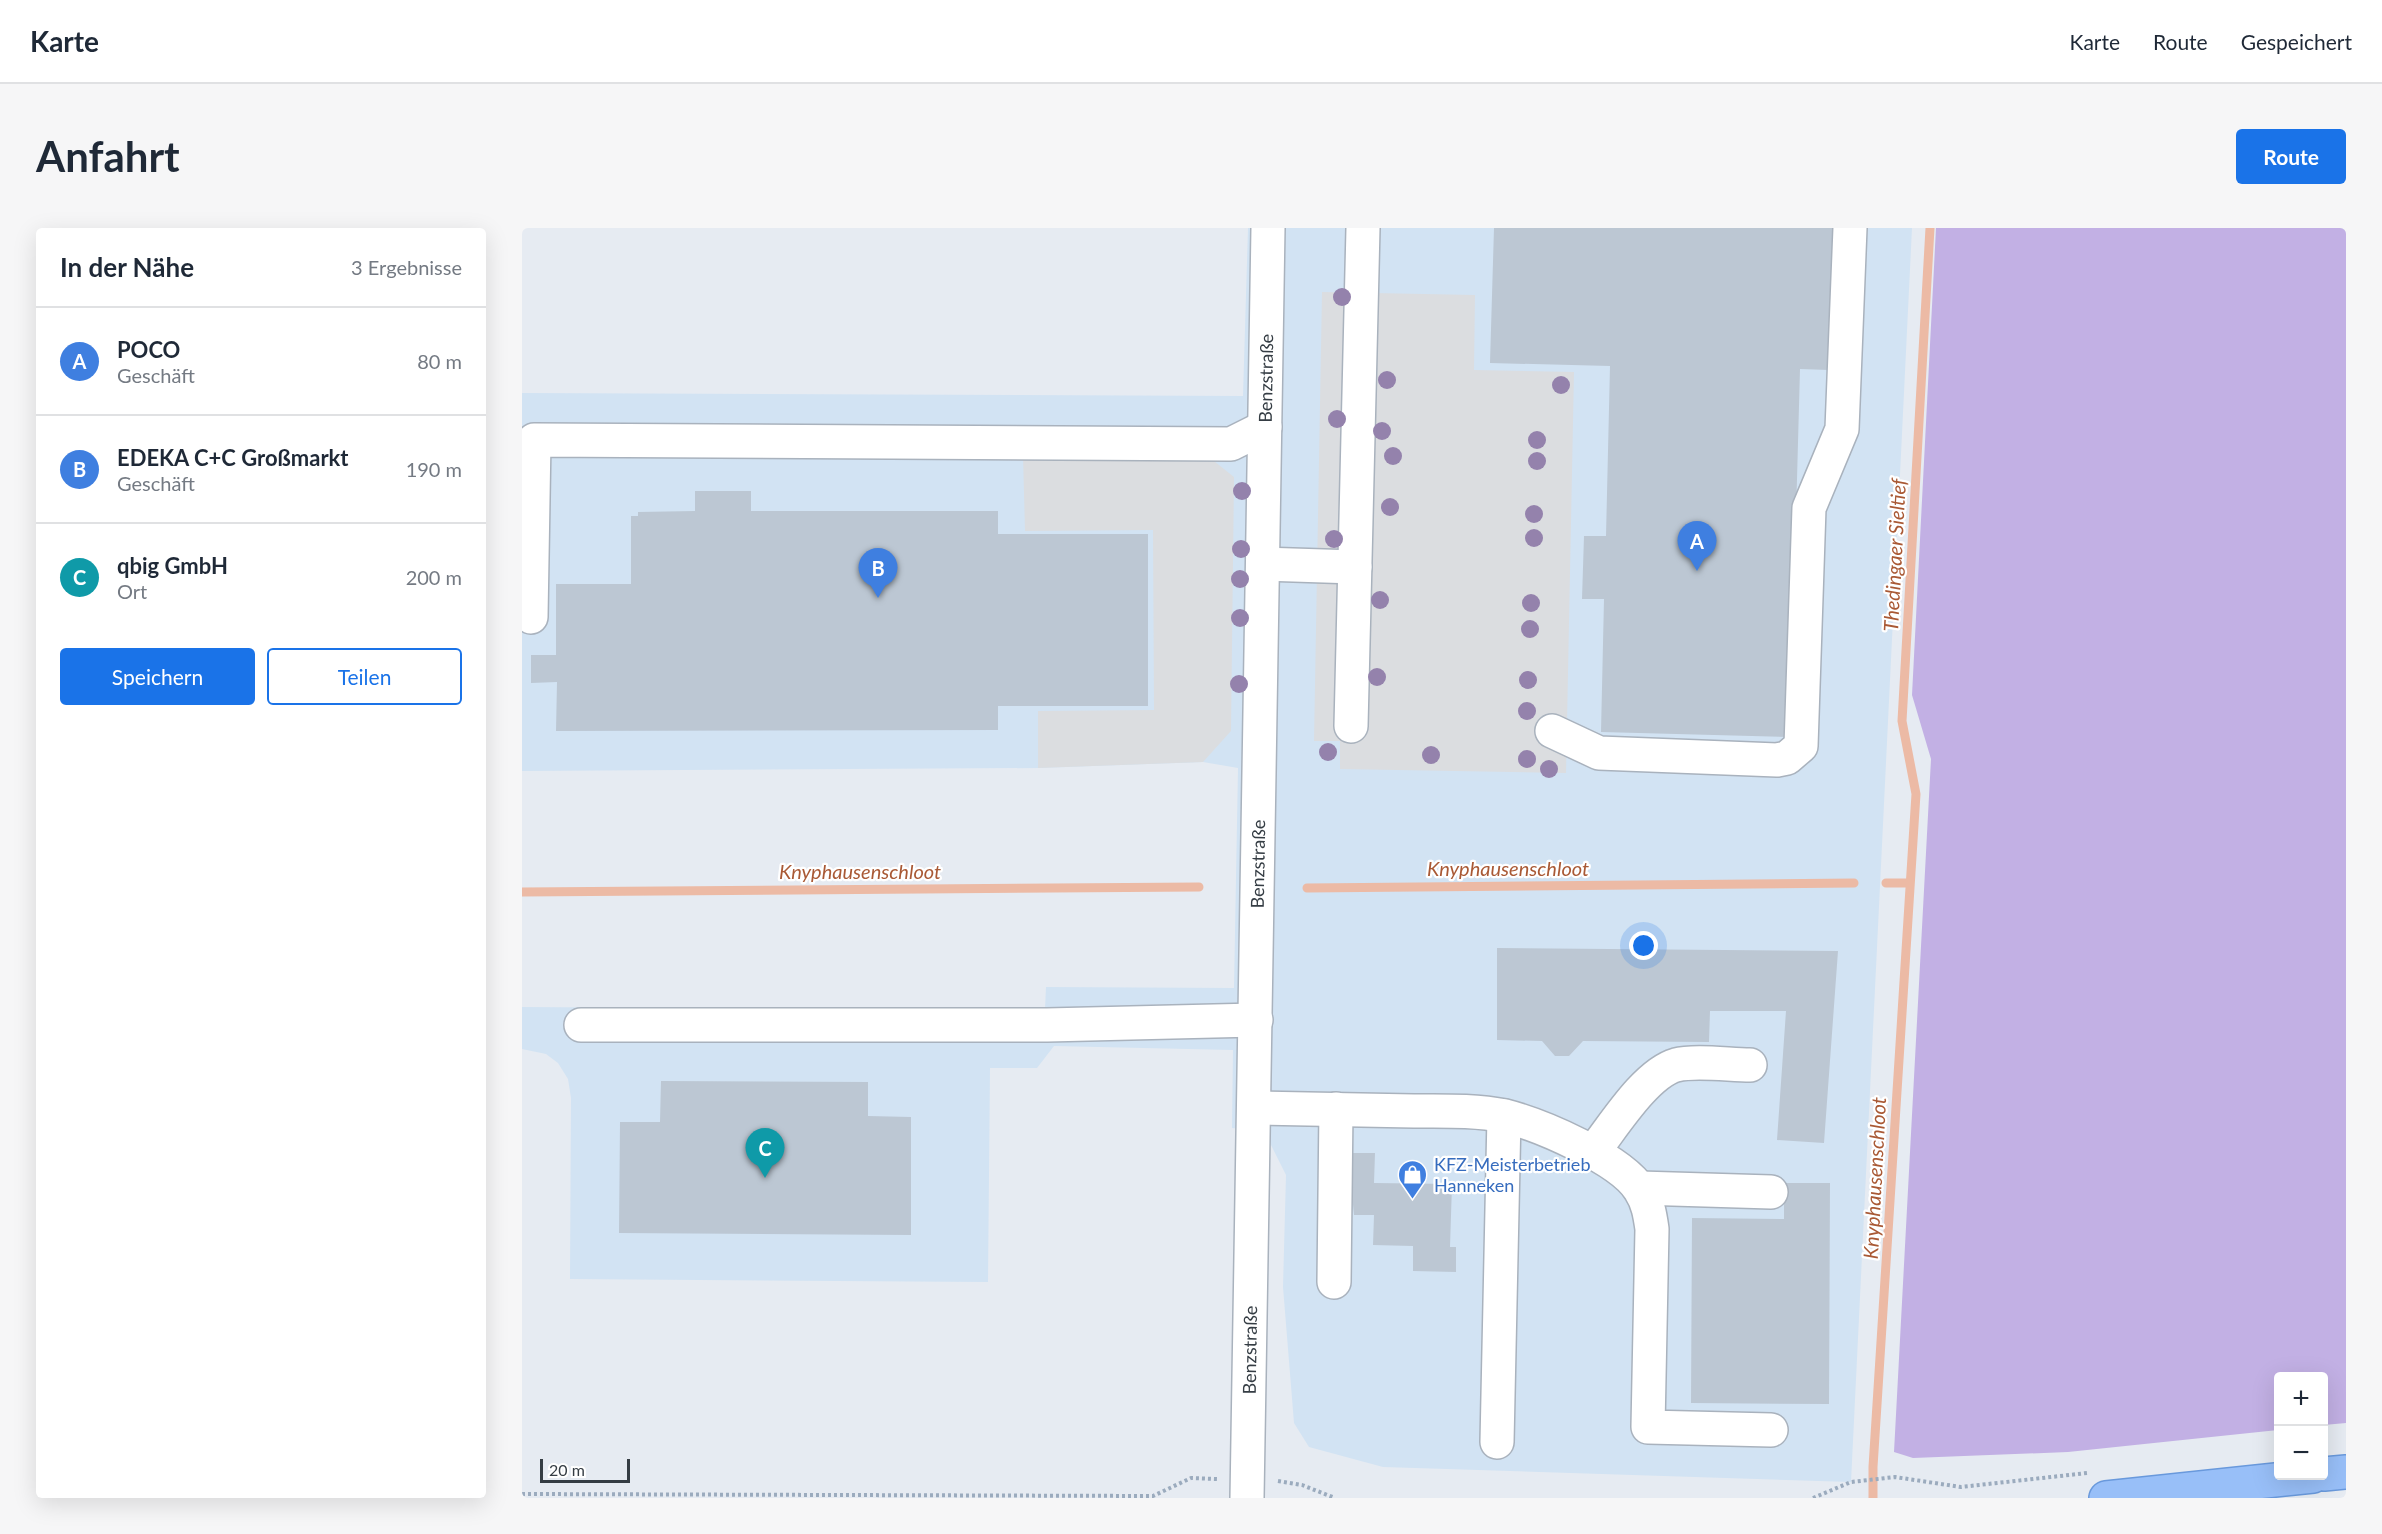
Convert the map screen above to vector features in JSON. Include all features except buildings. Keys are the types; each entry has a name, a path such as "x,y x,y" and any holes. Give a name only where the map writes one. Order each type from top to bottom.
{"main road":[{"path":"2328,1474 2346,1472"},
{"path":"2106,1498 2275,1480"}],"street":[{"name":"Benzstraße","path":"1248,1489 1268,228"},
{"path":"1351,726 1363,228"},
{"path":"1552,731 1599,753 1777,760 1794,754 1800,746 1809,508 1842,429 1850,228"},
{"path":"531,617 534,440 1231,444 1265,428"},
{"path":"1263,564 1355,567"},
{"path":"581,1025 1047,1025 1256,1020"},
{"path":"1593,1152 1647,1083 1663,1070 1678,1064 1750,1065"},
{"path":"1254,1108 1465,1112 1504,1116 1536,1126 1593,1152 1640,1188 1649,1208 1652,1229 1648,1426 1771,1430"},
{"path":"1334,1282 1336,1109"},
{"path":"1497,1442 1504,1116"},
{"path":"1640,1188 1771,1192"}],"path":[{"path":"522,1494 1153,1496 1191,1478 1248,1489 1302,1485 1335,1498"},
{"path":"1814,1498 1851,1482 1895,1478"}],"shaded area":[{"path":"1248,228 1912,228 1851,1482 1383,1467 1309,1447 1294,1423 1283,1287 1286,1175 1264,1131 1232,1128 1233,1050 1054,1046 1037,1068 990,1068 988,1282 570,1279 571,1098 568,1079 558,1063 546,1054 522,1049 522,1007 1045,1010 1046,987 1234,988 1238,768 1203,762 1038,768 522,771 522,393 1243,396"},
{"path":"1936,228 2346,228 2346,1423 2328,1425 2328,1372 2274,1372 2274,1430 2068,1452 1913,1458 1894,1452 1931,759 1912,695"},
{"path":"1322,292 1475,295 1474,370 1574,372 1566,773 1340,769 1340,741 1314,741"},
{"path":"1023,455 1209,457 1234,477 1231,731 1203,762 1038,768 1038,711 1154,710 1153,530 1025,531"}],"waterway":[{"name":"Thedingaer Sieltief","path":"1873,1498 1873,1467 1916,794 1902,721 1930,228"},
{"name":"Knyphausenschloot","path":"1307,888 1854,883"},
{"name":"Knyphausenschloot","path":"1886,883 1910,883"},
{"name":"Knyphausenschloot","path":"522,892 1199,887"}],"place":[{"name":"POCO","path":"1697,571"},
{"name":"EDEKA C+C Großmarkt","path":"878,598"},
{"name":"qbig GmbH","path":"765,1178"},
{"name":"KFZ-Meisterbetrieb Hanneken","path":"1413,1200"}]}
